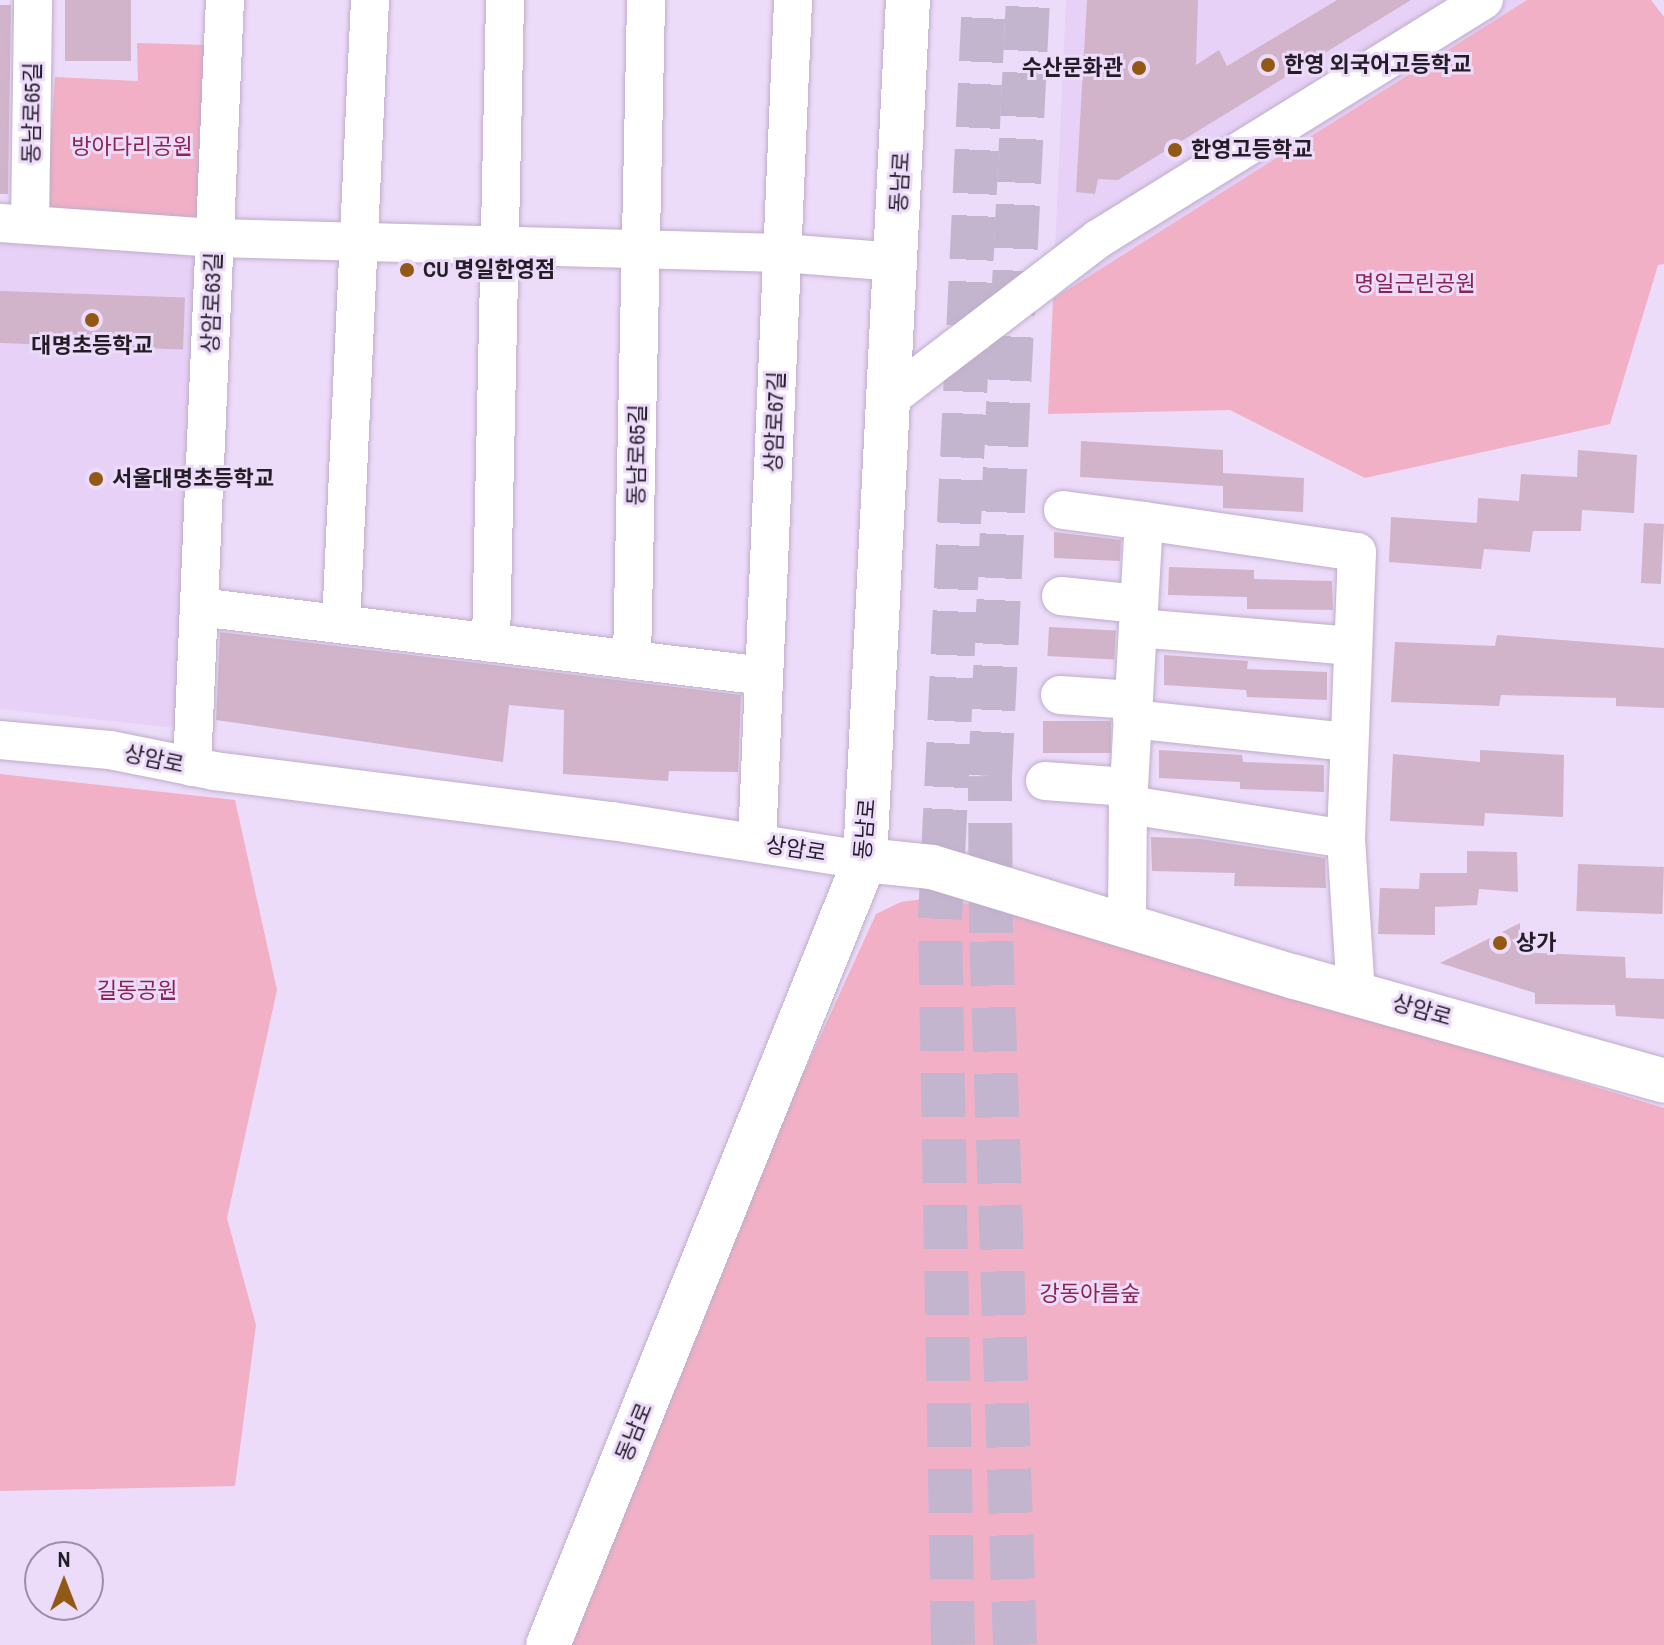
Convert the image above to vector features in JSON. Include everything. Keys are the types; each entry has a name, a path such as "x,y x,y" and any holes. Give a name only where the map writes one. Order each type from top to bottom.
{"main road":[{"name":"동남로","path":"548,1645 865,860 908,0"},
{"name":"상암로","path":"865,860 932,867 1664,1081"}],"street":[{"name":"동남로65길","path":"33,0 15,224 215,238 782,253 897,262"},
{"name":"상암로63길","path":"192,767 225,0"},
{"path":"341,624 362,241 370,0"},
{"path":"491,643 505,0"},
{"name":"동남로65길","path":"632,660 646,0"},
{"name":"상암로67길","path":"757,843 793,0"},
{"path":"890,398 1098,239 1484,0"},
{"path":"1063,510 1357,552 1346,839 1356,992"},
{"path":"1127,918 1128,796 1144,521"},
{"path":"1061,596 1138,616 1352,646"},
{"path":"199,607 764,676"},
{"path":"1060,695 1133,710 1349,742"},
{"name":"상암로","path":"0,740 110,750 192,767 865,860"},
{"path":"1045,781 1346,839"}],"shaded area":[{"name":"한영고등학교","path":"1066,0 1527,0 1053,299"},
{"name":"서울대명초등학교","path":"0,243 206,250 177,728 0,709"}],"green space":[{"name":"명일근린공원","path":"1527,0 1651,0 1664,17 1664,264 1658,265 1610,424 1365,478 1230,410 1048,414 1053,299"},
{"name":"방아다리공원","path":"137,43 207,45 206,218 46,209 55,77 138,81"},
{"name":"길동공원","path":"0,774 235,800 277,990 227,1218 256,1325 235,1486 0,1491"},
{"name":"강동아름숲","path":"930,898 1033,914 1664,1108 1664,1645 566,1645 794,1094 876,914 901,902"}],"building":[{"path":"65,0 131,0 131,61 65,61"},
{"name":"수산문화관","path":"1087,0 1198,0 1196,65 1219,50 1227,66 1337,0 1411,0 1118,180 1098,179 1095,194 1076,192"},
{"path":"0,5 11,5 8,194 0,194"},
{"name":"대명초등학교","path":"0,291 185,297 183,349 0,343"},
{"path":"1081,441 1223,450 1223,473 1304,478 1303,512 1223,508 1223,486 1080,477"},
{"path":"1578,450 1637,455 1634,513 1582,510 1581,531 1533,531 1530,552 1484,549 1481,569 1389,562 1391,517 1477,523 1478,498 1519,501 1521,474 1577,477"},
{"path":"1644,523 1664,524 1661,584 1641,583"},
{"path":"1054,532 1121,540 1120,561 1054,558"},
{"path":"1169,567 1254,570 1254,579 1332,581 1333,610 1247,609 1247,597 1168,595"},
{"path":"1049,627 1116,631 1114,659 1047,656"},
{"path":"220,632 741,695 738,772 669,771 668,781 563,774 564,710 509,705 503,762 216,720"},
{"path":"1497,635 1664,648 1664,708 1616,706 1616,698 1501,695 1499,706 1391,702 1395,642 1495,646"},
{"path":"1164,655 1248,661 1247,669 1327,672 1327,700 1247,697 1246,690 1164,685"},
{"path":"1043,721 1111,721 1111,753 1043,753"},
{"path":"1159,750 1242,755 1243,762 1324,765 1324,792 1240,789 1240,782 1159,778"},
{"path":"1480,750 1564,755 1563,817 1485,813 1484,826 1390,821 1393,754 1480,762"},
{"path":"1151,837 1201,839 1325,858 1326,888 1234,886 1235,873 1152,871"},
{"path":"1467,851 1517,852 1518,892 1479,889 1477,905 1435,907 1435,935 1378,934 1380,888 1419,889 1420,873 1467,873"},
{"path":"1578,864 1664,867 1662,914 1576,911"},
{"path":"1520,923 1520,952 1625,957 1626,978 1664,979 1664,1019 1616,1016 1615,1005 1535,1004 1535,993 1440,963"}],"tunnel":[{"path":"953,1645 940,919 984,0"},
{"path":"1015,1645 991,933 990,776 1028,0"}],"place":[{"name":"한영 외국어고등학교","path":"1268,65"},
{"name":"수산문화관","path":"1139,68"},
{"name":"한영고등학교","path":"1175,150"},
{"name":"CU 명일한영점","path":"407,270"},
{"name":"대명초등학교","path":"92,320"},
{"name":"서울대명초등학교","path":"96,479"},
{"name":"상가","path":"1500,943"}]}
